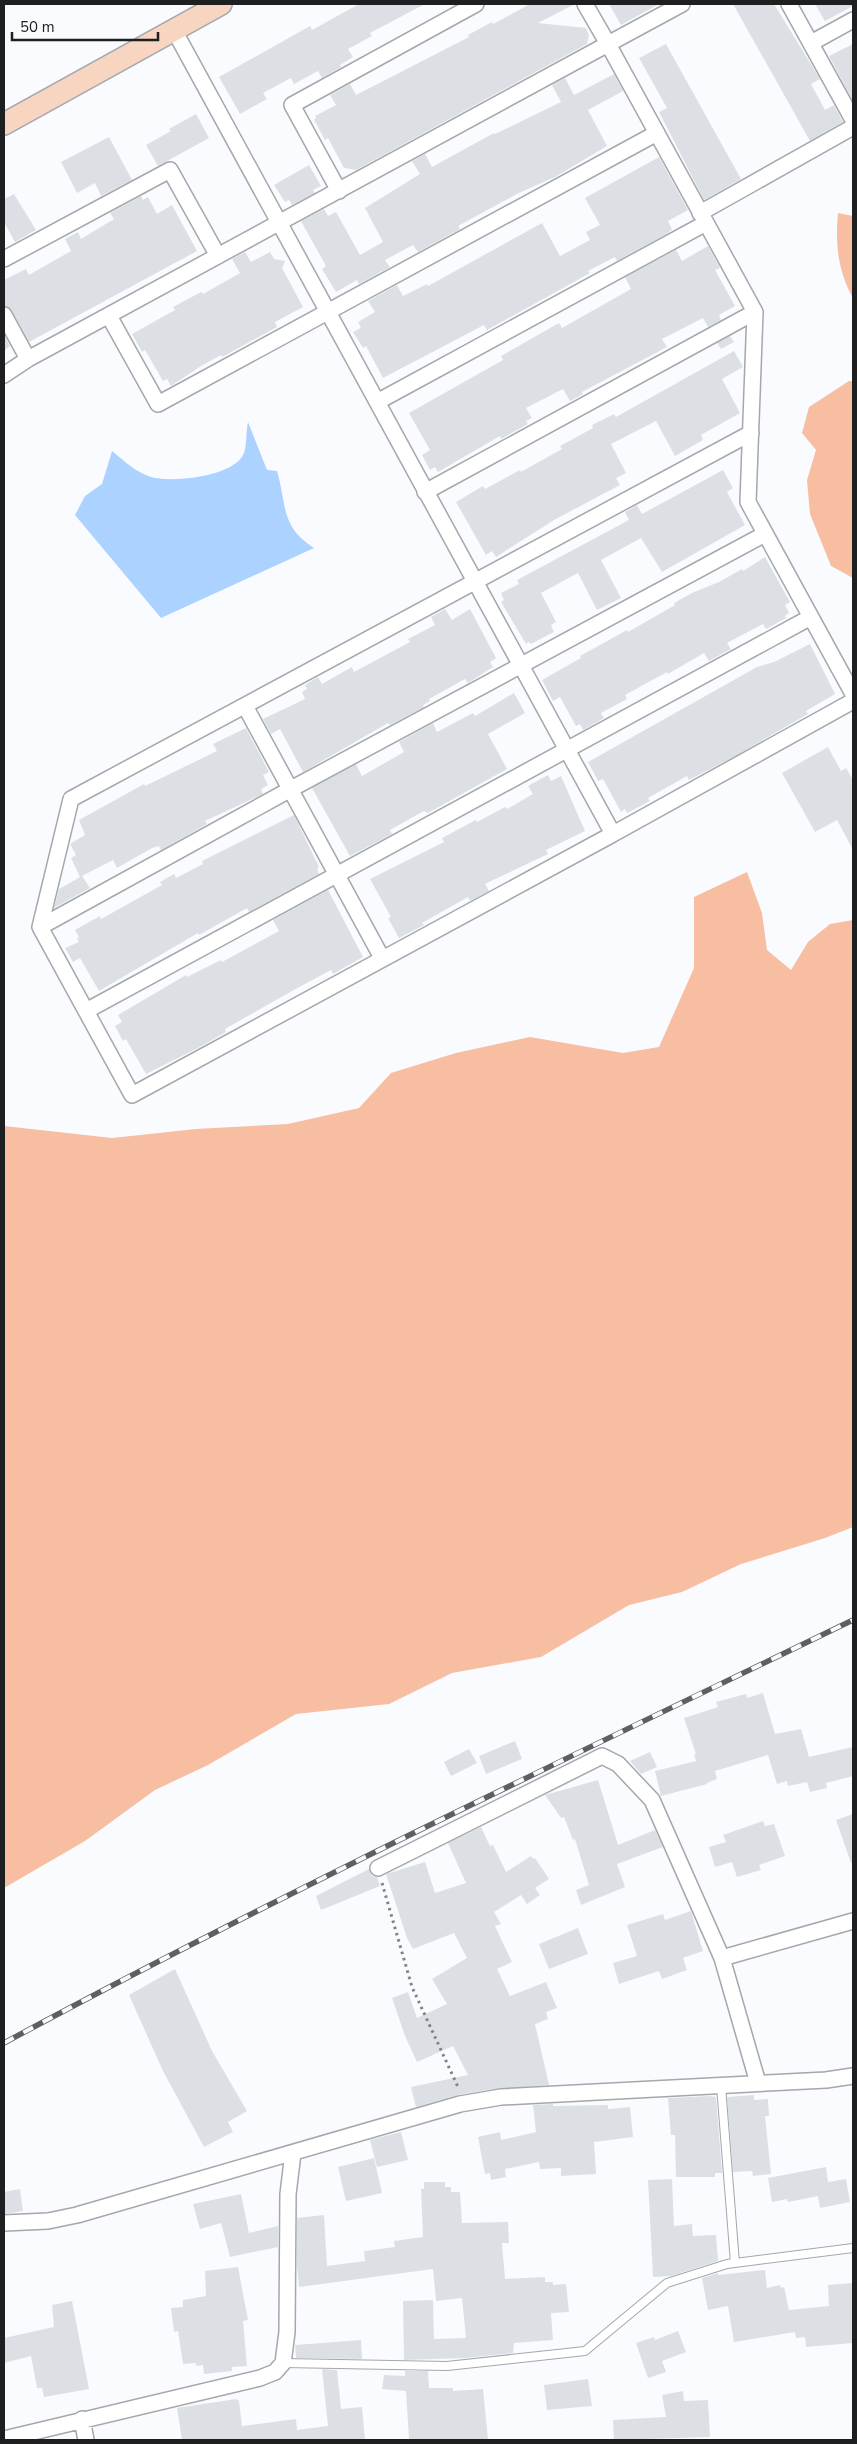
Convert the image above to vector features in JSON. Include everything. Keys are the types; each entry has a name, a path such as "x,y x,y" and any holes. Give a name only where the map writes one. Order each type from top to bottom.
{"street":[{"path":"4,124 221,4"},
{"path":"339,190 292,105 476,4"},
{"path":"585,4 755,312 748,502 853,694"},
{"path":"4,375 28,359 682,4"},
{"path":"789,4 853,120"},
{"path":"811,43 853,20"},
{"path":"174,30 612,834"},
{"path":"377,402 703,218 853,127"},
{"path":"109,316 158,404 657,134"},
{"path":"4,259 170,170 218,256"},
{"path":"425,492 755,312"},
{"path":"4,315 28,359"},
{"path":"751,433 71,799 40,927 132,1095 853,701"},
{"path":"40,927 291,789 765,534"},
{"path":"86,1011 811,617"},
{"path":"245,706 382,958"},
{"path":"378,1868 602,1756 618,1764 652,1800 722,1958 758,2083"},
{"path":"722,1958 853,1921"},
{"path":"4,2223 48,2221 77,2215 460,2104 500,2097 721,2086 853,2076"},
{"path":"4,2438 260,2378 275,2372 283,2363 288,2332 288,2194 293,2153"},
{"path":"82,2419 86,2440"}],"lane":[{"path":"721,2086 735,2263"},
{"path":"283,2363 447,2366 585,2351 667,2283 735,2263 853,2248"}],"path":[{"path":"378,1868 412,1987 458,2086 460,2104"}],"shaded area":[{"path":"838,213 853,216 853,298 844,278 837,246"},
{"path":"849,381 853,381 853,578 831,566 810,514 807,480 816,450 802,433 809,407"},
{"path":"747,872 762,913 767,950 791,970 808,942 830,924 853,920 853,1527 825,1538 741,1564 682,1592 629,1605 541,1657 452,1673 389,1704 296,1714 208,1765 155,1790 85,1841 4,1888 4,1126 112,1138 196,1129 288,1124 359,1108 391,1073 456,1053 530,1037 623,1053 659,1047 694,968 694,897"}],"water":[{"path":"248,422 267,470 277,471 286,514 290,523 303,540 314,548 161,618 75,515 85,496 102,484 112,451 135,469 151,477 173,479 202,476 228,468 238,461 244,453"}],"building":[{"path":"359,4 425,4 370,33 372,36 348,49 353,57 340,65 341,67 322,78 318,71 294,84 291,78 263,93 267,99 240,114 219,77 310,26 312,30"},
{"path":"530,4 575,4 538,23 586,28 589,35 587,44 356,170 344,168 328,138 325,140 314,120 315,116 336,105 330,95 350,84 356,95 469,37 468,35 492,22 493,24"},
{"path":"609,4 659,4 621,25"},
{"path":"733,4 774,4 820,79 811,84 825,110 834,105 843,122 810,141"},
{"path":"815,4 853,4 853,6 825,21"},
{"path":"666,44 741,179 704,200 659,112 667,108 639,58"},
{"path":"853,44 853,101 829,56"},
{"path":"614,74 623,91 588,110 607,146 555,177 519,193 458,226 460,229 418,252 413,245 385,260 390,267 359,284 357,280 336,292 322,269 326,266 301,221 324,209 328,216 336,212 360,255 383,242 365,208 420,174 412,161 425,154 432,167 494,133 561,102 552,85 565,78 574,95"},
{"path":"196,114 209,138 158,166 146,145"},
{"path":"109,137 132,180 101,196 95,183 77,193 61,162"},
{"path":"659,157 688,210 668,221 672,229 668,233 617,261 615,257 588,271 590,273 487,330 484,325 383,378 366,346 363,348 353,332 361,328 358,322 375,312 368,301 397,285 403,296 427,284 428,286 542,223 560,256 590,240 586,232 600,225 585,198"},
{"path":"309,165 321,186 313,190 315,193 292,205 289,200 285,202 274,185"},
{"path":"14,194 36,230 15,242 4,222 4,199"},
{"path":"141,196 143,200 148,197 157,214 172,205 197,251 29,342 12,311 4,306 4,280 26,269 29,275 71,251 65,239 78,232 81,239 114,219 110,213"},
{"path":"708,246 720,268 715,270 735,306 719,315 721,320 708,327 703,318 662,339 667,347 582,392 583,394 570,401 563,389 526,408 532,418 526,421 528,424 501,439 500,436 438,472 435,467 430,470 422,455 430,450 409,413 503,360 501,356 559,323 562,328 631,289 625,277 676,250 682,261"},
{"path":"245,252 251,262 270,252 274,259 285,261 282,268 303,307 275,322 277,327 222,357 221,355 201,366 171,386 167,379 163,381 145,350 142,352 132,334 175,310 173,307 201,292 203,294 240,273 232,259"},
{"path":"4,334 10,346 4,351"},
{"path":"730,336 734,342 721,349 717,343"},
{"path":"734,351 743,367 722,379 740,413 701,435 703,440 675,456 656,421 611,444 626,473 616,478 620,485 554,520 496,557 492,551 486,555 456,502 483,486 485,489 520,470 521,472 562,449 560,446 593,428 592,425 614,414 616,417"},
{"path":"723,470 733,488 727,492 745,525 662,572 641,538 601,560 621,598 597,610 578,573 541,593 556,622 551,625 554,632 531,644 529,642 526,644 501,602 504,600 501,593 519,584 517,580 629,520 625,512 637,505 642,514"},
{"path":"765,557 790,602 785,605 789,613 785,616 786,618 766,629 763,624 727,643 731,649 709,661 704,653 668,674 667,672 625,695 627,699 601,713 604,718 583,730 580,724 576,726 560,697 553,701 542,680 581,658 580,656 627,630 628,632 675,605 674,603 692,593 719,582 742,569 743,571"},
{"path":"445,609 452,620 470,609 496,658 490,662 493,667 468,683 465,679 429,699 430,701 423,705 424,707 390,725 388,723 303,772 280,729 271,734 263,719 305,699 302,692 307,689 305,685 318,677 322,684 352,667 354,672 410,642 408,639 435,625 431,617"},
{"path":"810,644 835,694 806,711 808,714 735,756 689,780 687,776 648,798 650,801 627,813 625,809 621,812 603,779 598,781 588,762 757,667 774,662"},
{"path":"514,693 525,713 488,734 507,769 428,813 424,811 390,830 392,834 350,856 312,788 356,764 362,776 404,752 399,742 433,723 437,732 473,713 475,716"},
{"path":"246,728 269,772 263,775 268,785 261,789 263,794 205,821 207,824 161,850 159,846 152,848 117,868 113,860 82,876 90,888 54,908 59,889 80,877 71,858 76,855 70,844 85,835 79,820 144,784 145,786 217,751 213,744"},
{"path":"828,747 841,771 846,768 853,780 853,850 837,820 815,832 782,773"},
{"path":"548,775 551,781 561,776 585,831 546,850 548,854 485,884 489,891 470,901 468,897 422,923 424,925 399,938 388,918 391,917 370,879 444,842 442,838 476,820 477,822 505,807 507,809 533,794 528,786"},
{"path":"294,815 319,867 317,868 319,874 249,912 247,908 199,935 198,933 99,991 80,958 73,962 65,948 79,942 77,938 79,937 75,930 100,916 101,919 162,885 160,882 174,874 176,878 203,864 202,861"},
{"path":"328,890 363,957 333,974 331,970 301,986 225,1029 226,1032 198,1048 146,1074 126,1039 123,1041 115,1026 122,1022 118,1015 186,975 187,977 221,960 222,962 279,931 273,920"},
{"path":"763,1693 775,1734 801,1729 809,1757 853,1747 853,1776 826,1783 827,1788 810,1792 807,1782 788,1786 787,1781 777,1784 768,1755 715,1771 717,1779 707,1784 661,1796 655,1771 696,1761 694,1754 696,1754 684,1718 718,1707 716,1702 746,1694 747,1698"},
{"path":"515,1741 522,1759 486,1774 479,1756"},
{"path":"469,1749 477,1763 451,1776 444,1762"},
{"path":"650,1752 657,1767 641,1774 630,1761"},
{"path":"598,1780 618,1845 655,1830 663,1847 617,1864 625,1887 581,1905 576,1890 589,1885 575,1839 573,1840 564,1817 561,1818 545,1795"},
{"path":"853,1814 853,1863 851,1863 836,1820"},
{"path":"763,1821 765,1826 774,1824 785,1856 759,1865 761,1870 737,1877 732,1862 715,1867 709,1847 726,1842 723,1835"},
{"path":"481,1827 490,1846 493,1845 506,1872 531,1856 533,1859 535,1858 549,1879 535,1888 540,1895 527,1904 521,1895 494,1912 501,1924 495,1926 512,1962 497,1969 510,1996 546,1982 557,2008 546,2012 548,2019 535,2024 549,2085 487,2090 457,2095 416,2107 411,2087 468,2075 453,2046 417,2062 405,2036 392,1998 408,1992 417,2018 447,2004 432,1979 467,1958 454,1933 413,1949 407,1938 386,1874 425,1862 435,1893 466,1883 448,1843"},
{"path":"369,1869 372,1876 377,1877 380,1886 321,1910 316,1896"},
{"path":"691,1911 703,1951 683,1958 687,1970 662,1979 659,1971 619,1984 613,1963 637,1956 627,1925 663,1914 665,1920"},
{"path":"578,1928 588,1954 549,1969 539,1944"},
{"path":"175,1969 212,2051 247,2111 228,2122 233,2132 204,2147 163,2071 129,1995"},
{"path":"754,2095 754,2100 768,2099 769,2116 765,2116 771,2174 753,2176 752,2171 733,2172 727,2097"},
{"path":"716,2097 722,2173 715,2173 715,2177 676,2177 675,2135 671,2135 668,2098"},
{"path":"553,2104 553,2106 608,2105 608,2109 630,2107 633,2137 594,2142 596,2174 561,2176 561,2168 540,2169 539,2162 505,2169 506,2177 491,2180 490,2173 485,2174 478,2137 500,2132 501,2140 536,2132 533,2105"},
{"path":"401,2132 408,2160 377,2167 370,2140"},
{"path":"374,2158 382,2193 346,2201 338,2167"},
{"path":"826,2167 828,2182 846,2179 850,2202 820,2208 818,2196 788,2202 787,2199 772,2202 768,2178"},
{"path":"672,2179 674,2226 692,2224 693,2236 716,2235 718,2261 671,2276 653,2277 648,2180"},
{"path":"424,2182 445,2182 445,2187 451,2187 451,2192 460,2192 462,2223 508,2222 509,2243 502,2243 505,2279 545,2277 545,2282 553,2282 553,2285 566,2284 569,2312 551,2313 553,2340 514,2343 513,2353 466,2358 404,2360 403,2301 433,2300 434,2339 466,2338 462,2298 436,2301 433,2269 299,2287 297,2218 324,2215 327,2266 365,2261 364,2251 395,2247 394,2241 423,2237 421,2189 424,2189"},
{"path":"20,2189 23,2211 4,2214 4,2192"},
{"path":"241,2194 249,2233 278,2226 278,2247 230,2257 221,2223 200,2229 193,2204"},
{"path":"238,2267 248,2320 243,2321 247,2366 232,2367 232,2371 204,2374 203,2365 196,2366 196,2363 183,2364 178,2331 174,2332 171,2308 183,2307 183,2300 206,2296 205,2271"},
{"path":"765,2270 767,2288 780,2285 781,2288 784,2287 789,2310 829,2306 828,2285 853,2283 853,2343 806,2347 805,2337 796,2338 795,2332 734,2342 728,2306 708,2310 702,2278 718,2273 718,2275"},
{"path":"72,2301 89,2389 44,2397 42,2388 37,2388 31,2356 4,2363 4,2338 54,2327 52,2305"},
{"path":"678,2331 686,2352 662,2361 666,2372 648,2378 636,2343 654,2337 655,2340"},
{"path":"361,2340 362,2359 296,2358 295,2345"},
{"path":"322,2369 337,2370 341,2409 362,2407 365,2440 182,2440 177,2408 236,2399 239,2401 242,2426 296,2419 297,2430 328,2426"},
{"path":"405,2371 428,2371 429,2388 453,2388 453,2391 483,2389 488,2440 409,2440 406,2391 382,2389 384,2375 405,2376"},
{"path":"588,2379 592,2406 547,2410 544,2385"},
{"path":"683,2391 684,2401 708,2400 710,2437 614,2440 613,2420 666,2417 662,2395"}],"railway":[{"path":"4,2043 109,1987 320,1880 853,1620"}]}
